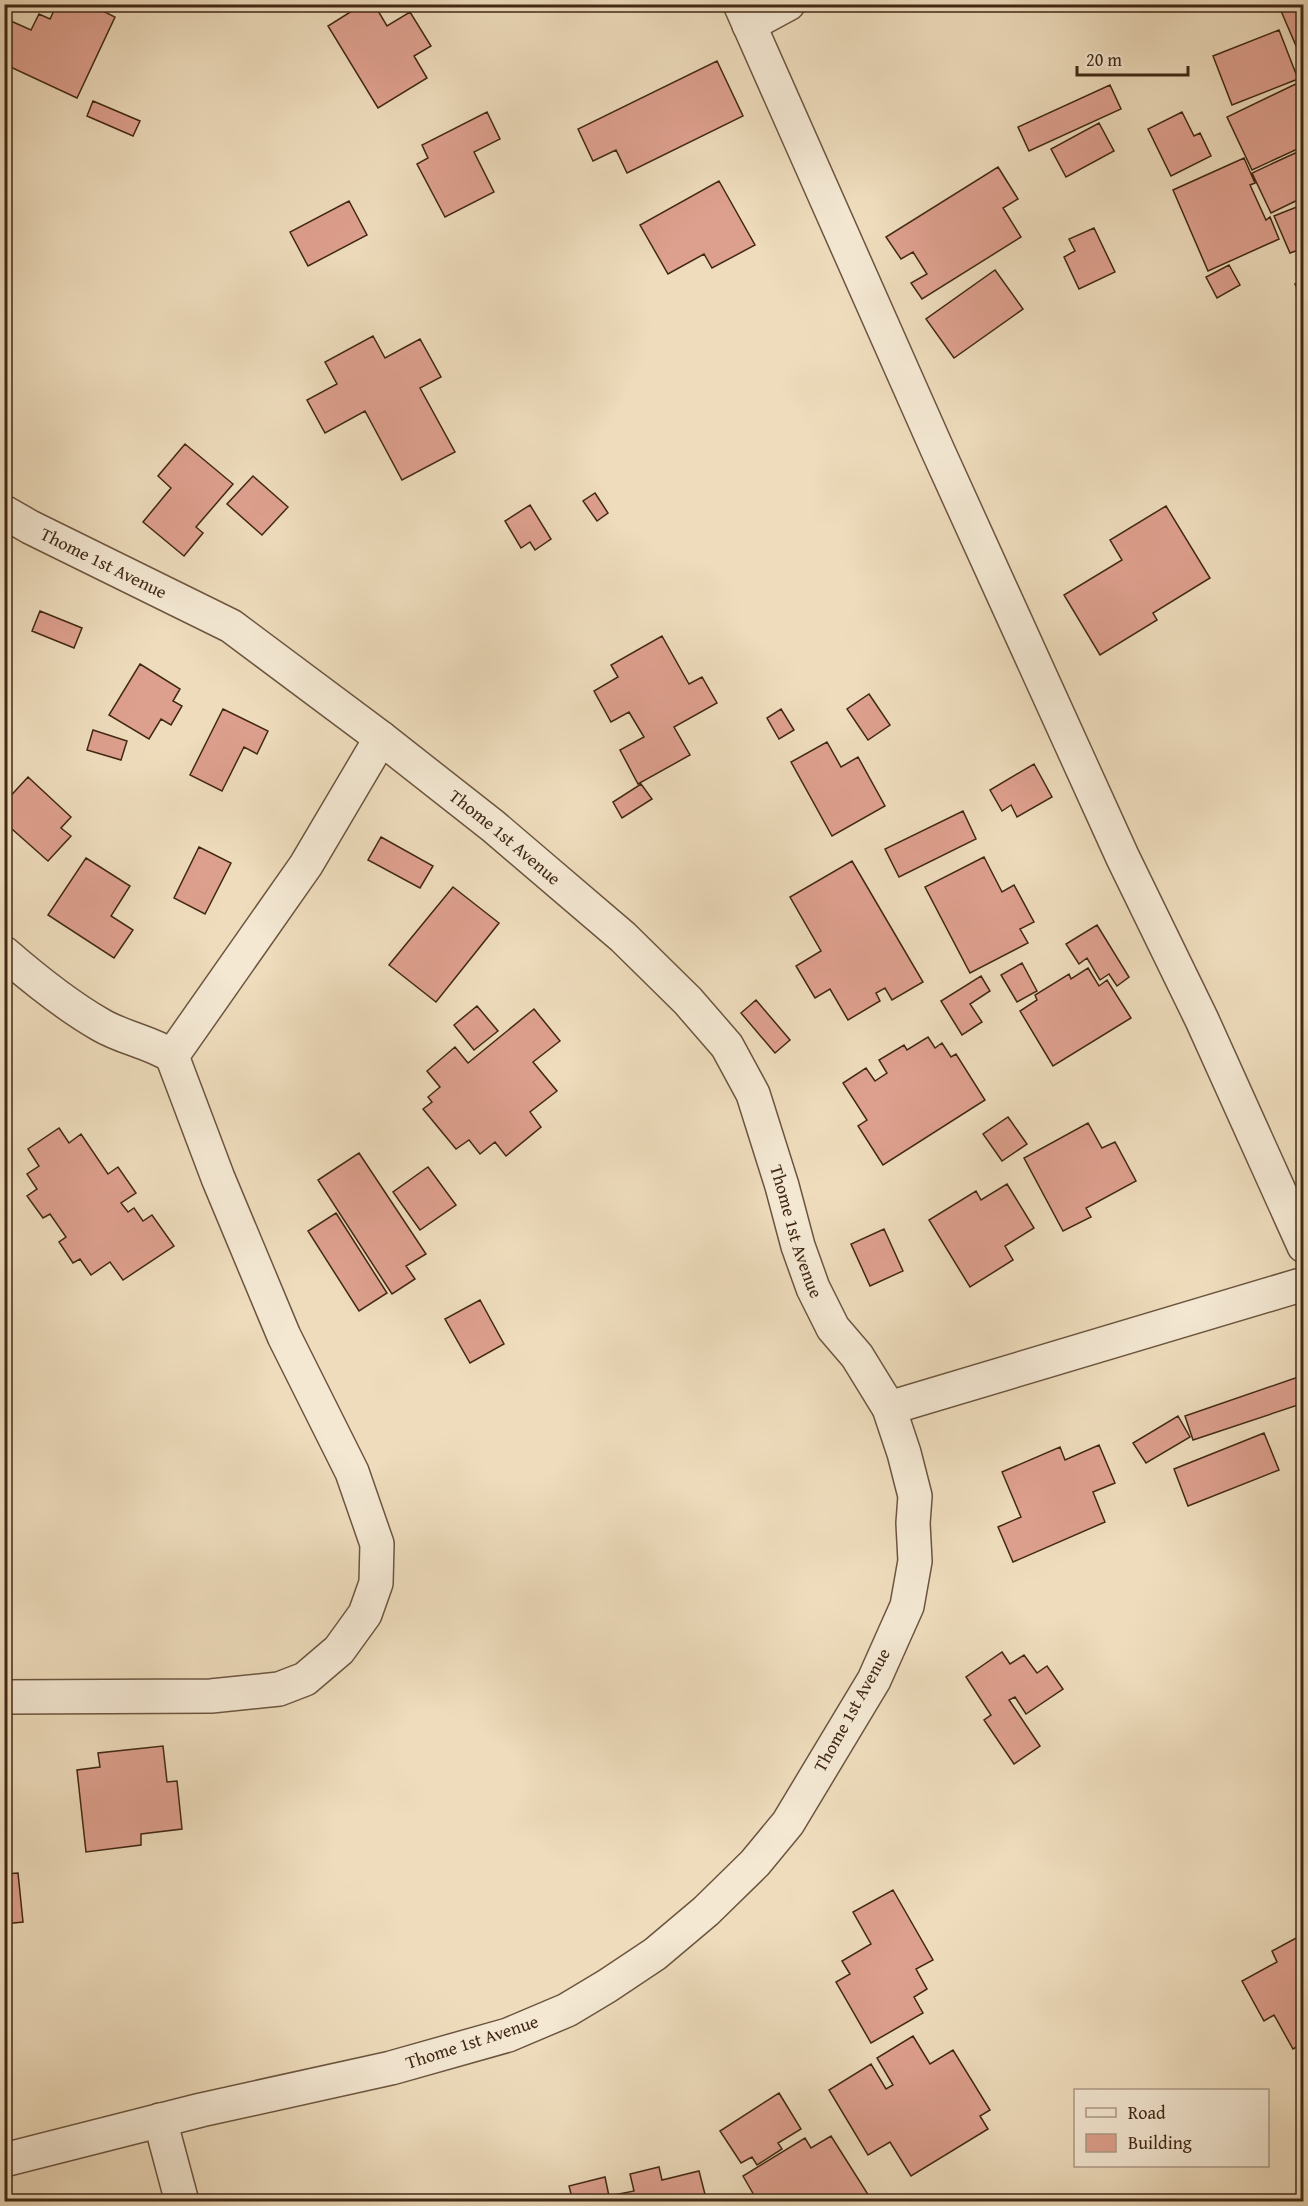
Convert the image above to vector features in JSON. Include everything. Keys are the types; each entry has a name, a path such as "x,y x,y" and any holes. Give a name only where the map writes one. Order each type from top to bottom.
{"street":[{"path":"788,4 745,15 943,461 1123,858 1202,1020 1304,1246"},
{"name":"Thome 1st Avenue","path":"4,512 231,626 381,738 493,826 622,937 688,1001 727,1046 753,1094 798,1246 813,1288 833,1328 857,1356 889,1408 915,1496 913,1523 915,1561 907,1606 874,1680 789,1823 755,1863 706,1911 655,1954 567,2010 508,2035 402,2065 160,2120 4,2160"},
{"path":"172,1056 306,865 381,738"},
{"path":"4,953 51,992 102,1025 162,1049 172,1056 218,1178 284,1336 352,1472 377,1544 376,1583 364,1614 339,1650 305,1679 279,1689 211,1696 4,1697"},
{"path":"889,1408 1304,1284"},
{"path":"160,2120 182,2202"}],"building":[{"path":"57,4 89,4 115,17 77,98 4,64 4,18 31,30 39,14 50,19"},
{"path":"363,4 374,4 387,26 410,12 431,46 414,56 427,78 378,108 328,26"},
{"path":"1278,4 1304,4 1304,54 1300,55"},
{"path":"1279,30 1298,79 1232,105 1213,56"},
{"path":"717,61 743,116 627,173 616,150 593,161 578,129"},
{"path":"1302,81 1304,146 1252,170 1227,117"},
{"path":"1110,85 1121,109 1029,151 1018,127"},
{"path":"93,101 140,121 133,136 87,116"},
{"path":"487,112 500,139 474,152 494,192 445,217 417,164 428,158 422,145"},
{"path":"1182,112 1194,136 1200,133 1211,156 1171,176 1148,129"},
{"path":"1099,123 1114,151 1066,177 1051,149"},
{"path":"1304,149 1304,197 1271,213 1252,173"},
{"path":"1244,158 1255,183 1250,185 1266,220 1270,217 1279,239 1208,271 1173,190"},
{"path":"998,167 1018,199 1003,208 1021,237 922,299 911,283 927,274 913,252 901,259 886,237"},
{"path":"719,181 755,245 712,268 704,254 668,274 640,225"},
{"path":"349,201 367,235 308,266 290,232"},
{"path":"1304,204 1304,248 1290,253 1274,216"},
{"path":"1094,228 1115,272 1079,289 1064,257 1075,251 1069,239"},
{"path":"1229,265 1240,285 1217,298 1206,277"},
{"path":"995,270 1023,309 954,358 926,319"},
{"path":"1304,281 1304,303 1295,284"},
{"path":"373,336 385,358 420,339 441,377 420,388 455,452 402,480 365,411 325,433 307,400 337,384 325,362"},
{"path":"185,444 233,484 196,527 203,533 184,556 143,522 171,488 158,476"},
{"path":"253,476 288,507 262,535 227,504"},
{"path":"595,493 608,513 597,521 583,501"},
{"path":"530,505 551,539 535,550 530,542 521,548 505,521"},
{"path":"1166,506 1210,578 1153,613 1157,620 1100,655 1064,595 1122,560 1110,540"},
{"path":"40,611 82,628 74,648 32,631"},
{"path":"662,636 689,684 702,677 717,703 674,727 690,755 638,784 620,750 644,737 629,712 611,722 594,691 618,677 611,665"},
{"path":"140,664 180,689 173,701 182,706 171,725 161,719 149,739 109,715"},
{"path":"869,694 890,725 868,740 847,709"},
{"path":"223,709 268,731 257,754 244,747 222,791 190,775"},
{"path":"781,709 794,730 779,739 767,718"},
{"path":"93,730 127,741 121,760 87,750"},
{"path":"827,742 841,767 858,757 885,806 832,836 791,762"},
{"path":"1034,764 1052,797 1017,817 1011,805 1002,811 990,790"},
{"path":"28,777 71,817 61,828 71,836 48,861 4,822 4,803"},
{"path":"641,784 652,799 622,818 613,802"},
{"path":"963,811 976,839 899,877 885,849"},
{"path":"381,837 433,866 420,888 368,860"},
{"path":"199,847 231,863 205,914 174,898"},
{"path":"984,857 1002,892 1014,885 1034,922 1020,929 1028,943 970,973 925,887"},
{"path":"86,858 130,886 111,916 133,930 114,958 48,915"},
{"path":"852,861 923,982 892,1000 885,988 876,993 880,1001 848,1020 830,989 815,998 796,966 821,951 790,897"},
{"path":"453,887 499,923 436,1002 389,965"},
{"path":"1097,925 1129,977 1117,986 1109,974 1100,980 1087,958 1079,964 1066,944"},
{"path":"1022,963 1037,991 1017,1002 1001,975"},
{"path":"1088,968 1099,986 1107,980 1131,1018 1053,1066 1020,1011 1037,1000 1035,995 1069,974 1071,979"},
{"path":"981,976 990,991 970,1004 982,1022 962,1035 941,1001"},
{"path":"756,1000 790,1040 775,1053 741,1013"},
{"path":"477,1006 498,1031 474,1050 454,1025"},
{"path":"534,1009 560,1041 533,1062 557,1091 530,1112 541,1127 506,1156 495,1142 480,1154 469,1140 456,1149 423,1109 432,1102 428,1097 440,1087 427,1071 455,1047 468,1063"},
{"path":"928,1037 935,1048 942,1043 951,1057 956,1054 985,1100 883,1165 858,1126 867,1120 843,1083 866,1068 875,1081 887,1073 879,1060 904,1045 907,1050"},
{"path":"1008,1117 1027,1144 1002,1161 983,1134"},
{"path":"1088,1123 1102,1148 1115,1142 1136,1181 1086,1208 1091,1217 1063,1231 1024,1158"},
{"path":"59,1128 69,1143 81,1134 108,1174 118,1167 136,1193 121,1203 128,1212 134,1208 143,1221 152,1215 174,1246 123,1280 110,1262 91,1275 80,1259 73,1263 59,1242 66,1237 50,1214 43,1218 27,1196 37,1189 27,1174 39,1166 28,1149"},
{"path":"359,1153 426,1254 406,1266 415,1279 392,1294 318,1180"},
{"path":"428,1167 456,1205 420,1230 393,1192"},
{"path":"1007,1184 1034,1228 1005,1246 1013,1260 970,1287 929,1220 976,1191 981,1200"},
{"path":"336,1213 387,1293 359,1311 308,1231"},
{"path":"884,1229 903,1271 870,1286 851,1244"},
{"path":"480,1300 504,1344 470,1363 445,1319"},
{"path":"1304,1375 1304,1403 1193,1440 1185,1416"},
{"path":"1178,1416 1190,1437 1146,1463 1133,1443"},
{"path":"1264,1433 1279,1470 1188,1506 1174,1469"},
{"path":"1099,1445 1115,1483 1093,1492 1105,1522 1013,1562 998,1527 1021,1517 1002,1472 1060,1447 1065,1460"},
{"path":"1002,1652 1010,1664 1024,1655 1037,1673 1047,1666 1063,1689 1026,1714 1015,1697 1009,1700 1040,1746 1014,1764 984,1720 991,1715 966,1677"},
{"path":"163,1746 167,1782 177,1781 182,1829 141,1834 141,1845 86,1852 77,1770 100,1767 98,1753"},
{"path":"18,1873 23,1922 4,1924 4,1874"},
{"path":"893,1890 933,1960 916,1969 927,1989 914,1997 923,2013 871,2043 836,1982 850,1974 842,1961 871,1944 853,1912"},
{"path":"1298,1937 1304,1946 1304,2043 1293,2049 1274,2015 1264,2021 1242,1981 1277,1962 1272,1951"},
{"path":"913,2036 930,2064 953,2050 990,2110 980,2116 988,2129 911,2176 890,2142 868,2155 829,2090 871,2064 886,2089 893,2085 877,2058"},
{"path":"779,2093 801,2129 778,2143 782,2149 757,2165 752,2157 741,2163 720,2131"},
{"path":"831,2136 869,2196 861,2202 758,2202 743,2176 805,2138 811,2148"},
{"path":"659,2167 662,2180 699,2171 707,2202 573,2202 569,2186 605,2177 609,2196 634,2191 630,2174"}]}
